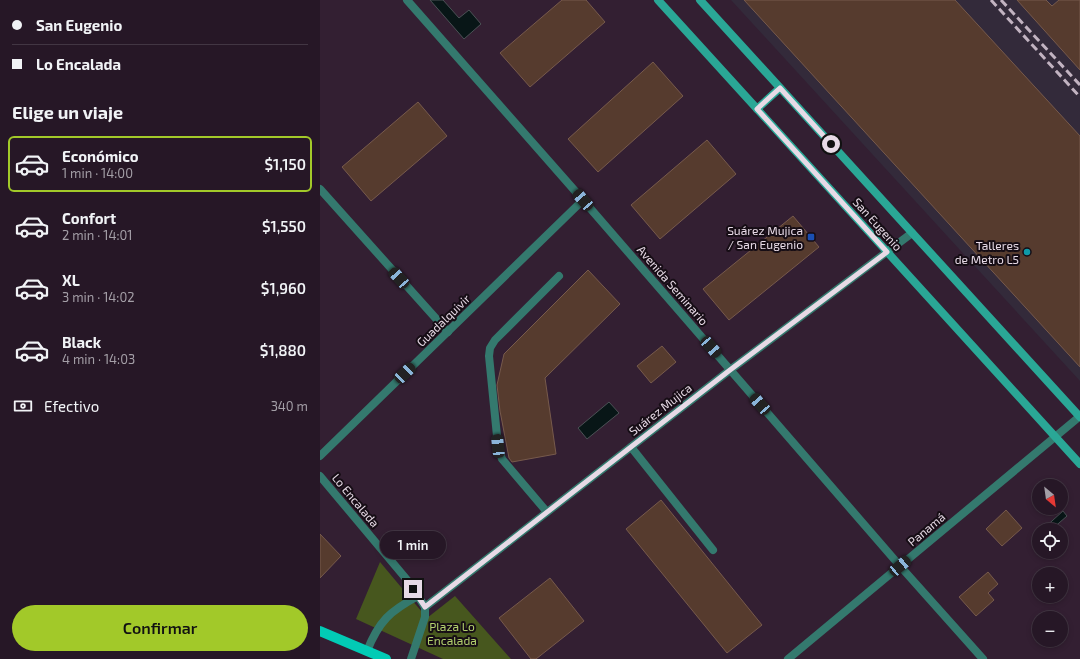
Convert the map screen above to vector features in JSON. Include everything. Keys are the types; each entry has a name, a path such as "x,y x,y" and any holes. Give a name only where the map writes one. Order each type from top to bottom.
{"main road":[{"name":"San Eugenio","path":"658,0 1080,464"},
{"name":"San Eugenio","path":"700,0 1080,417"},
{"path":"757,109 780,88"},
{"path":"320,631 386,659"}],"street":[{"name":"Avenida Seminario","path":"407,0 583,200 900,566 983,659"},
{"path":"320,189 448,332"},
{"name":"Guadalquivir","path":"320,456 583,200"},
{"name":"Suárez Mujica","path":"425,607 730,370 912,234"},
{"path":"547,512 502,459 498,446 489,356 490,348 495,340 559,276"},
{"name":"Panamá","path":"788,659 1080,417"},
{"path":"632,447 713,550"},
{"name":"Lo Encalada","path":"320,476 408,581 425,607"},
{"path":"367,651 372,637 380,623 391,613 418,596"},
{"path":"411,659 425,617 425,607"}],"shaded area":[{"path":"430,0 443,0 459,18 469,10 481,24 464,39"},
{"name":"Talleres de Metro L5","path":"731,0 1080,0 1080,381"},
{"path":"609,402 619,413 587,439 578,428"},
{"path":"1059,515 1067,516 1059,523 1050,523"}],"green space":[{"name":"Plaza Lo Encalada","path":"380,562 427,618 455,596 511,659 443,659 356,619"}],"building":[{"path":"562,0 586,0 605,22 530,87 500,53"},
{"name":"Talleres de Metro L5","path":"744,0 955,0 1080,136 1080,367"},
{"path":"1017,0 1046,0 1052,6 1059,0 1080,0 1080,70"},
{"path":"653,62 683,96 598,172 568,139"},
{"path":"418,102 447,136 371,201 342,167"},
{"path":"707,140 736,174 660,239 631,205"},
{"path":"793,216 819,247 729,320 703,289"},
{"path":"588,270 620,304 545,378 556,454 512,462 509,458 500,411 497,385 504,354"},
{"path":"662,346 676,362 651,383 637,366"},
{"path":"661,500 762,625 727,653 626,529"},
{"path":"1006,510 1022,528 1002,546 986,529"},
{"path":"320,534 341,556 320,578"},
{"path":"988,572 998,584 988,593 994,600 976,616 959,597"},
{"path":"550,578 584,621 536,659 531,659 499,618"}],"railway":[{"path":"991,0 1080,97"},
{"path":"1001,0 1080,85"}],"place":[{"name":"Suárez Mujica / San Eugenio","path":"811,237"},
{"name":"Talleres de Metro L5","path":"1027,252"}],"route":[{"path":"413,589 425,607 730,370 887,252 757,109 780,88 831,144"}]}
